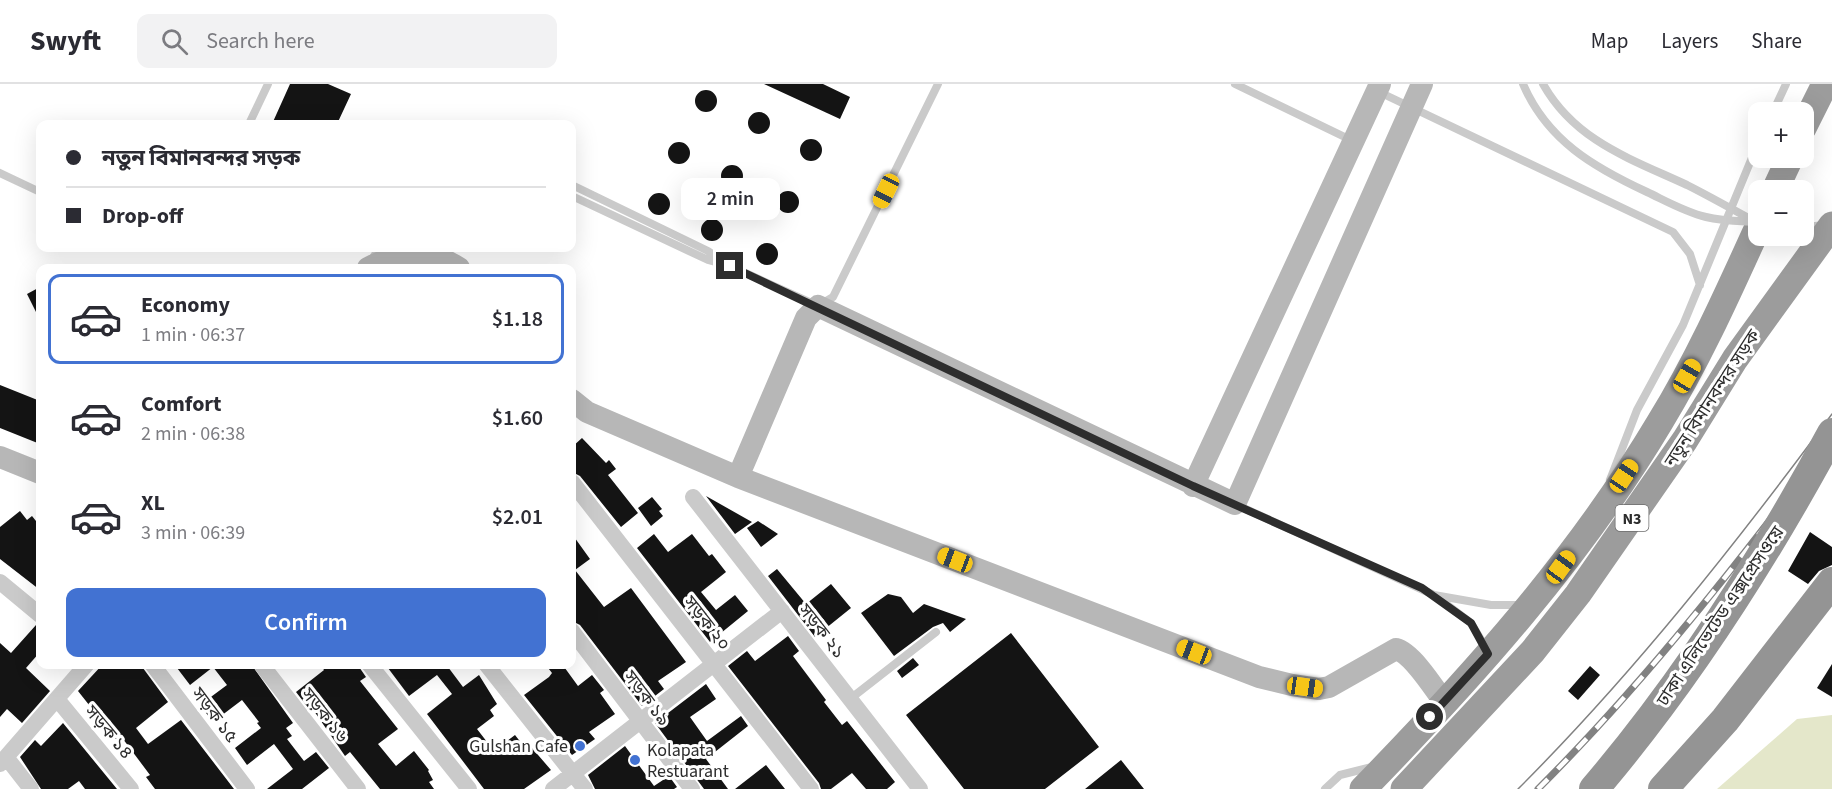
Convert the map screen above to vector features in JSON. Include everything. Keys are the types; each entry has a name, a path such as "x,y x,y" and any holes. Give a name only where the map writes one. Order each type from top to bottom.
{"highway":[{"path":"1814,106 1832,88"},
{"name":"নতুন বিমানবন্দর সড়ক","path":"1404,789 1533,651 1578,594 1686,440 1735,360 1832,224"},
{"name":"নতুন বিমানবন্দর সড়ক","path":"1363,789 1488,654 1561,567 1659,424 1695,362 1748,244"},
{"name":"ঢাকা এলিভেটেড এক্সপ্রেসওয়ে","path":"1594,789 1638,738 1723,618 1780,527 1832,433"},
{"path":"1663,789 1725,720 1832,582"}],"main road":[{"path":"738,477 806,318 818,306 1235,504 1422,84"},
{"path":"1193,486 1378,87"},
{"path":"375,264 390,257 416,252 440,257 452,264"},
{"path":"576,403 587,411 738,477 1259,677 1319,689 1329,687 1390,651 1403,651 1444,702"},
{"path":"0,457 36,471"}],"street":[{"name":"সড়ক ২০","path":"576,487 811,789"},
{"name":"সড়ক ২১","path":"693,497 920,789"},
{"path":"0,582 36,612"},
{"path":"553,789 782,611"},
{"name":"সড়ক ১৯","path":"576,637 692,789"},
{"path":"31,789 3,760 80,669"},
{"name":"সড়ক ১৫","path":"156,669 247,789"},
{"name":"সড়ক ১৬","path":"265,669 358,789"},
{"path":"373,669 469,789"},
{"path":"490,669 585,789"},
{"name":"সড়ক ১৪","path":"57,699 131,789"}],"lane":[{"path":"251,120 268,84"},
{"path":"576,198 708,260 730,266 818,306 833,297 938,84"},
{"path":"1235,84 1354,141"},
{"path":"1523,84 1544,122 1561,142 1601,170 1677,207 1705,217 1748,223"},
{"path":"1543,84 1560,111 1597,143 1689,186 1748,219"},
{"path":"1778,102 1786,84"},
{"path":"1378,87 1411,107 1673,232 1690,254 1700,286"},
{"path":"1603,507 1615,462 1637,410 1683,325 1748,168"},
{"path":"0,173 36,190"},
{"path":"576,187 708,251 730,266"},
{"path":"1814,225 1832,224"},
{"path":"371,264 384,252"},
{"path":"1235,504 1434,595 1471,623 1488,654"},
{"path":"1434,595 1491,605 1530,605"},
{"path":"850,699 936,632"},
{"path":"1325,789 1340,775 1387,764"}],"shaded area":[{"path":"1832,715 1832,789 1717,789 1797,719"}],"building":[{"path":"290,84 328,84 351,94 339,120 274,120"},
{"path":"764,84 823,84 850,97 840,119"},
{"path":"706,90 714,93 717,101 714,109 706,112 698,109 695,101 698,93"},
{"path":"759,112 767,115 770,123 767,131 759,134 751,131 748,123 751,115"},
{"path":"811,139 819,142 822,150 819,158 811,161 803,158 800,150 803,142"},
{"path":"679,142 687,145 690,153 687,161 679,164 671,161 668,153 671,145"},
{"path":"732,165 740,168 743,176 740,184 732,187 724,184 721,176 724,168"},
{"path":"788,191 796,194 799,202 796,210 788,213 780,210 777,202 780,194"},
{"path":"659,193 667,196 670,204 667,212 659,215 651,212 648,204 651,196"},
{"path":"712,219 720,222 723,230 720,238 712,241 704,238 701,230 704,222"},
{"path":"767,243 775,246 778,254 775,262 767,265 759,262 756,254 759,246"},
{"path":"36,289 36,312 27,294"},
{"path":"0,385 36,399 36,442 0,428"},
{"path":"582,438 606,463 609,460 616,469 608,475 638,513 621,527 576,474 576,443"},
{"path":"706,496 752,522 735,534"},
{"path":"652,497 662,509 659,511 663,516 651,526 638,508"},
{"path":"20,511 27,520 32,516 36,521 36,587 0,559 0,527"},
{"path":"758,521 778,534 761,547 747,528"},
{"path":"1810,532 1832,547 1832,565 1819,571 1808,584 1788,571"},
{"path":"654,534 668,552 692,534 709,556 712,554 726,572 701,592 716,610 735,595 748,611 710,642 637,548"},
{"path":"576,540 590,559 576,569"},
{"path":"777,569 806,604 831,584 851,608 815,637 768,576"},
{"path":"576,571 604,607 631,588 686,662 658,681 664,689 642,706 580,625 576,623"},
{"path":"888,594 901,597 913,613 924,604 966,619 950,632 943,623 933,627 894,656 861,613"},
{"path":"36,625 36,657 26,668 50,691 22,723 7,709 0,717 0,643 11,653"},
{"path":"1011,633 1099,747 1045,789 964,789 906,715"},
{"path":"788,636 799,651 793,656 826,700 824,702 842,725 847,721 895,782 887,789 866,789 852,773 831,789 821,789 819,783 728,666 747,651 755,661"},
{"path":"913,658 919,665 902,678 897,671"},
{"path":"1832,664 1832,697 1817,688"},
{"path":"1590,666 1600,675 1578,700 1568,691"},
{"path":"98,669 144,669 168,702 136,728 148,744 181,720 234,789 155,789 146,777 150,775 120,735 116,739 78,691"},
{"path":"178,669 210,669 190,685"},
{"path":"215,669 255,669 293,723 286,728 292,736 287,739 304,761 316,752 329,768 302,789 267,789 293,769 274,744 247,765 235,748 261,728 242,700 213,722 200,705 227,685"},
{"path":"360,669 366,677 360,681 398,729 378,744 396,766 414,751 429,770 433,780 429,782 434,789 380,789 350,752 345,756 312,708 310,710 296,692 324,670"},
{"path":"389,669 450,669 463,687 479,675 497,704 490,710 494,716 477,729 494,751 515,735 522,744 526,741 551,770 524,789 484,789 427,714 452,694 437,675 409,696"},
{"path":"549,669 566,669 578,686 592,675 604,690 600,693 615,714 589,732 595,739 572,755 524,695 552,673"},
{"path":"706,684 716,699 690,717 707,741 741,716 748,726 706,759 728,789 704,789 655,723"},
{"path":"63,723 117,789 85,789 79,781 68,789 41,789 20,757 35,740 41,746"},
{"path":"625,746 654,786 669,776 677,787 674,789 595,789 588,775"},
{"path":"1121,760 1144,789 1085,789"},
{"path":"766,765 785,789 735,789"}],"tram line":[{"path":"1518,789 1602,700 1682,608 1832,414"}],"railway":[{"path":"1538,789 1617,706 1691,619 1832,438"}],"place":[{"name":"Gulshan Cafe","path":"580,746"},
{"name":"Kolapata Restuarant","path":"635,760"}],"route":[{"path":"730,266 1193,486 1403,579 1434,595 1471,623 1485,643 1488,654 1430,717"}]}
